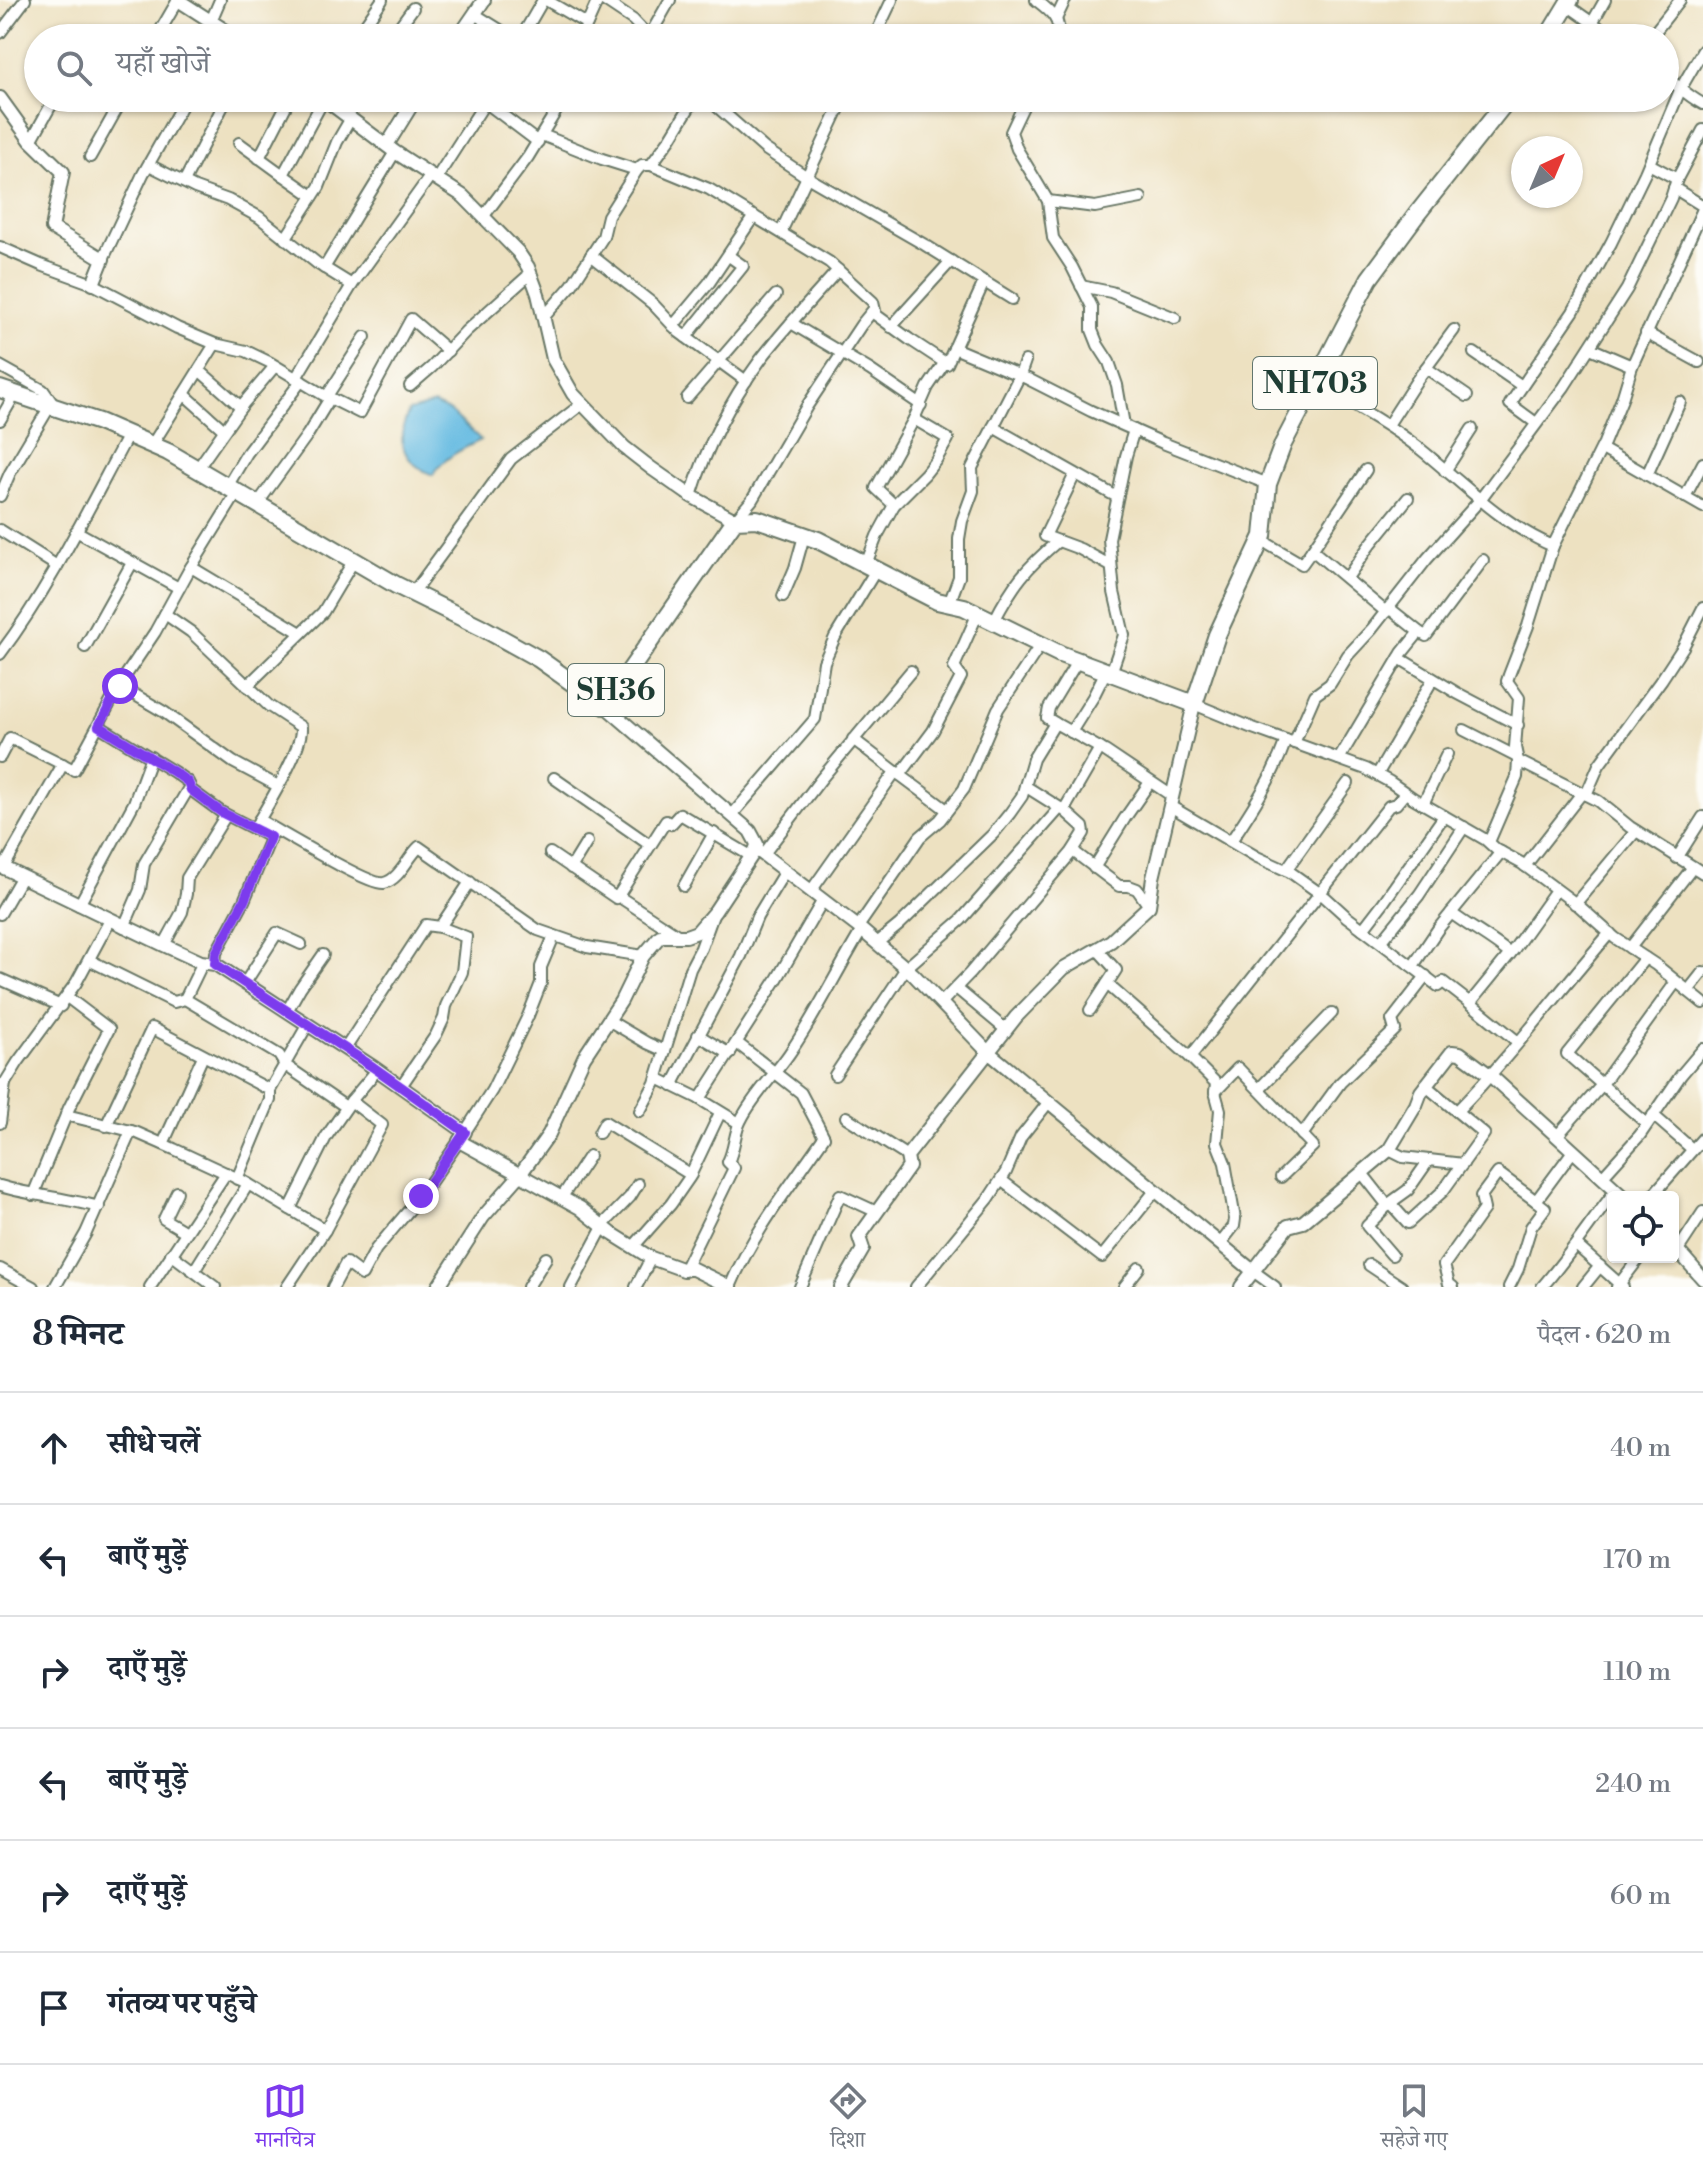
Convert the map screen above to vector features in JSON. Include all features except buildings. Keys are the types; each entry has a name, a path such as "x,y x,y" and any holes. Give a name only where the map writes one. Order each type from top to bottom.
{"highway":[{"path":"1555,24 1568,3"},
{"name":"NH703","path":"1194,704 1217,635 1261,540 1268,484 1283,444 1369,279 1498,112"},
{"name":"SH36","path":"7,391 128,435 198,468 354,560 539,659 605,706 735,520"},
{"path":"735,520 757,519 818,540 937,601 964,607 1078,660 1194,704"}],"street":[{"path":"0,33 25,0"},
{"path":"164,24 178,0 214,24"},
{"path":"211,21 220,0"},
{"path":"366,24 382,0"},
{"path":"469,24 484,0"},
{"path":"529,24 544,0 587,24 601,0 637,24"},
{"path":"657,24 670,0"},
{"path":"881,24 892,0"},
{"path":"1036,0 1058,24"},
{"path":"1056,19 1065,0"},
{"path":"1568,3 1592,23 1605,0"},
{"path":"1661,24 1680,0"},
{"path":"401,24 413,8"},
{"path":"476,15 490,24"},
{"path":"1679,93 1703,50"},
{"path":"1681,88 1686,95 1703,104"},
{"path":"0,100 31,141 63,172 52,228 103,259"},
{"path":"31,141 47,112"},
{"path":"90,157 115,112"},
{"path":"93,284 149,165 178,112"},
{"path":"184,182 220,112"},
{"path":"259,158 283,112"},
{"path":"283,175 316,112"},
{"path":"343,112 463,196 518,252 530,274 553,359 582,404 624,447 691,496 735,520 752,500 807,406 874,309"},
{"path":"324,268 409,112"},
{"path":"0,757 10,738 74,770 191,567 233,488 247,453 298,380 352,285 478,112"},
{"path":"503,112 540,139 637,170"},
{"path":"483,217 556,112"},
{"path":"651,165 686,112"},
{"path":"723,112 765,149 807,177 1012,299"},
{"path":"781,232 837,112"},
{"path":"1020,112 1011,132 1017,149 1048,201 1053,238 1092,307 1092,330 1109,362 1129,427 1109,539 1114,592 1124,635 1108,672 1071,732"},
{"path":"1536,423 1510,404 1573,312 1611,243 1671,112"},
{"path":"285,239 319,187 337,142 351,118"},
{"path":"1231,841 1263,794 1315,695 1330,684 1348,655 1479,501 1590,348 1627,289 1665,211 1675,183 1703,130"},
{"path":"239,143 313,196"},
{"path":"1489,842 1517,777 1515,747 1519,698 1507,681 1553,546 1602,449 1632,366 1703,208 1649,164"},
{"path":"149,165 259,217 324,268 352,285"},
{"path":"543,318 572,285 603,237 608,216 637,170 642,165 651,165 709,189 838,270 873,302 876,315 945,362"},
{"path":"1048,201 1095,207 1141,198"},
{"path":"673,326 729,256 754,216"},
{"path":"0,247 93,284 177,328 215,344 246,351 360,413 411,319 448,351"},
{"path":"591,255 653,304 686,337 746,381"},
{"path":"686,337 743,266 729,256"},
{"path":"891,327 951,261"},
{"path":"691,496 720,424 746,381 838,270"},
{"path":"410,386 530,274"},
{"path":"894,505 876,488 928,387 945,362 947,364 984,282"},
{"path":"1081,286 1111,292 1175,318"},
{"path":"687,398 776,295"},
{"path":"791,323 921,405"},
{"path":"1388,425 1454,330"},
{"path":"1646,333 1699,362"},
{"path":"258,503 308,434 365,337"},
{"path":"152,445 215,344"},
{"path":"954,348 1020,375 1129,427 1268,484"},
{"path":"1590,348 1632,366"},
{"path":"1474,353 1522,386"},
{"path":"949,604 959,577 959,539 973,491 972,468 1025,361"},
{"path":"0,366 43,390 53,407 10,473 0,496"},
{"path":"198,468 241,407 275,366"},
{"path":"1426,368 1467,396"},
{"path":"199,370 241,407"},
{"path":"1315,383 1388,425 1479,501 1553,546"},
{"path":"0,420 7,391"},
{"path":"184,394 224,430"},
{"path":"1647,475 1680,402"},
{"path":"413,593 511,459 582,404"},
{"path":"732,815 815,719 824,662 871,567 877,536 894,505 925,474 948,439 914,419"},
{"path":"993,427 1117,497"},
{"path":"1445,471 1472,429"},
{"path":"1,649 19,629 57,566 128,435"},
{"path":"1602,449 1703,507"},
{"path":"1685,497 1703,463"},
{"path":"1261,540 1302,564 1366,470"},
{"path":"1075,474 1045,536 1080,549 1111,566"},
{"path":"1347,578 1408,498"},
{"path":"0,530 57,566"},
{"path":"76,531 179,588"},
{"path":"783,596 804,536"},
{"path":"994,621 1016,581 1058,541"},
{"path":"1312,550 1387,610 1426,636 1483,560"},
{"path":"247,686 323,612 354,560"},
{"path":"85,647 132,563"},
{"path":"191,567 301,633"},
{"path":"1525,866 1584,794 1599,765 1683,647 1703,608"},
{"path":"811,891 933,731 961,677 954,667 978,613"},
{"path":"165,614 191,632 269,706 301,727 298,744 257,824"},
{"path":"1339,759 1399,658 1419,632"},
{"path":"684,1270 734,1168 728,1162 739,1123 806,1027 860,928 920,837 964,789 998,709 1041,644"},
{"path":"1399,658 1518,725"},
{"path":"1078,660 1049,708 1047,718 1100,748 1231,841 1286,870 1320,893 1438,986 1443,982 1518,1042"},
{"path":"438,1287 483,1217 519,1176 549,1134 584,1057 621,1001 643,956 660,936 686,936 697,932 757,853 911,671"},
{"path":"1377,775 1433,679"},
{"path":"120,686 164,712 233,762 278,786"},
{"path":"907,1156 1005,1029 1064,968 1111,941 1149,906 1194,704 1377,775 1525,866 1703,1003"},
{"path":"605,706 750,831 757,844 757,853"},
{"path":"877,943 993,834 1022,796 1033,759 1055,723"},
{"path":"99,726 188,782 191,790 226,815 257,824 379,883 387,882 399,872 419,847 538,930 587,947 643,956"},
{"path":"1464,730 1598,801 1636,831 1698,870 1630,948"},
{"path":"853,739 947,810"},
{"path":"835,1075 906,968 961,920 1062,809 1100,748"},
{"path":"1423,804 1447,754"},
{"path":"79,905 134,803 151,757"},
{"path":"63,764 2,866 124,927 209,963 245,983 401,1086 462,1137 519,1176 580,1208 651,1258 684,1270 691,1268 730,1287 754,1237 824,1137 801,1093 737,1043"},
{"path":"554,778 650,845"},
{"path":"1094,868 1150,782"},
{"path":"1286,870 1348,783"},
{"path":"124,927 140,890 144,864 190,786"},
{"path":"941,1003 1073,851 1084,833 1083,827 1062,809 1025,786"},
{"path":"1190,1057 1389,806 1396,804 1405,793"},
{"path":"618,896 666,821 671,824 680,814 757,853 860,928 906,968 987,1051 1275,1287"},
{"path":"164,945 182,912 187,878 226,815"},
{"path":"1363,929 1444,816"},
{"path":"1677,858 1703,817"},
{"path":"1381,942 1419,895 1464,827"},
{"path":"1575,904 1636,831"},
{"path":"89,960 174,1002 185,999 216,953 244,901 272,833"},
{"path":"684,886 714,833"},
{"path":"571,868 587,842"},
{"path":"1073,851 1119,886 1137,889 1149,906"},
{"path":"1413,966 1501,852"},
{"path":"550,853 676,934"},
{"path":"672,1086 741,956 757,917 785,871"},
{"path":"0,914 22,876"},
{"path":"440,927 470,882"},
{"path":"1470,1003 1556,890"},
{"path":"700,1099 823,900"},
{"path":"640,1111 657,1078 690,969 715,911"},
{"path":"1451,913 1510,954"},
{"path":"0,1123 2,1084 64,1002 110,920"},
{"path":"345,1049 426,925 466,937 462,972 446,1006 444,1018 401,1086"},
{"path":"245,983 277,933 301,944"},
{"path":"1457,1111 1491,1076 1610,933"},
{"path":"333,1287 346,1263 362,1275 376,1249 421,1196 492,1090 528,1016 541,983 541,967 554,936"},
{"path":"1090,1010 1116,970 1097,949"},
{"path":"287,1011 323,955"},
{"path":"1645,958 1567,1054 1602,1084 1692,1149"},
{"path":"1688,991 1703,972"},
{"path":"1302,1135 1340,1083 1395,1030 1392,1020 1426,976"},
{"path":"0,979 64,1002 109,1029 66,1115 33,1195"},
{"path":"1557,1136 1602,1084 1676,982"},
{"path":"1107,984 1216,1083 1220,1110 1217,1143 1225,1163 1235,1219 1234,1226 1220,1244"},
{"path":"956,988 1005,1029"},
{"path":"185,999 279,1055 284,1063 382,1125 325,1230 287,1287"},
{"path":"1259,1089 1332,1013"},
{"path":"608,1020 665,1051"},
{"path":"194,1271 243,1181 270,1100 270,1090 308,1024"},
{"path":"106,1126 152,1028 270,1090"},
{"path":"698,1035 730,1054"},
{"path":"1602,1177 1703,1049"},
{"path":"1241,1287 1288,1226 1303,1222 1389,1150 1425,1085 1452,1052 1460,1053 1491,1076 1617,1191"},
{"path":"163,1144 203,1056"},
{"path":"1215,1092 1238,1068 1313,1146 1281,1177"},
{"path":"290,1209 326,1137 377,1070"},
{"path":"657,1078 739,1123"},
{"path":"1362,1173 1408,1223 1443,1191 1463,1164 1484,1134 1425,1085"},
{"path":"916,1287 1001,1180 1021,1137 1048,1103"},
{"path":"633,1247 671,1204 691,1175 720,1113"},
{"path":"66,1115 131,1131 163,1144 243,1181 325,1230"},
{"path":"841,1287 863,1249 859,1237 909,1167 907,1156 846,1117"},
{"path":"599,1133 605,1122 691,1175"},
{"path":"55,1287 99,1207 131,1131"},
{"path":"1656,1191 1703,1138"},
{"path":"1389,1150 1403,1157 1463,1164"},
{"path":"1536,1201 1573,1151"},
{"path":"562,1197 589,1156"},
{"path":"1392,1255 1367,1226 1408,1190 1429,1160"},
{"path":"150,1287 226,1173"},
{"path":"1453,1287 1449,1284 1444,1265 1484,1209 1481,1196 1498,1173 1545,1208 1531,1227 1509,1287"},
{"path":"1001,1180 1102,1257 1155,1191"},
{"path":"571,1287 602,1226 638,1184"},
{"path":"0,1186 99,1207"},
{"path":"177,1192 164,1219 186,1232"},
{"path":"800,1287 840,1195 877,1212"},
{"path":"1542,1287 1579,1238 1607,1208"},
{"path":"1679,1243 1703,1212"},
{"path":"1576,1245 1620,1286 1636,1263"},
{"path":"1679,1251 1703,1279"},
{"path":"171,1254 215,1287"},
{"path":"528,1287 546,1258"},
{"path":"636,1287 651,1258"},
{"path":"1369,1265 1402,1287"},
{"path":"1583,1287 1600,1266"},
{"path":"1124,1287 1139,1268"},
{"path":"0,1269 33,1287"}],"water":[{"path":"434,404 451,412 481,440 448,458 433,475 408,457 402,432 409,411"}],"route":[{"path":"120,686 99,726 174,772 188,782 191,790 221,812 270,837 244,901 216,953 215,964 373,1067 465,1132 421,1196"}]}
